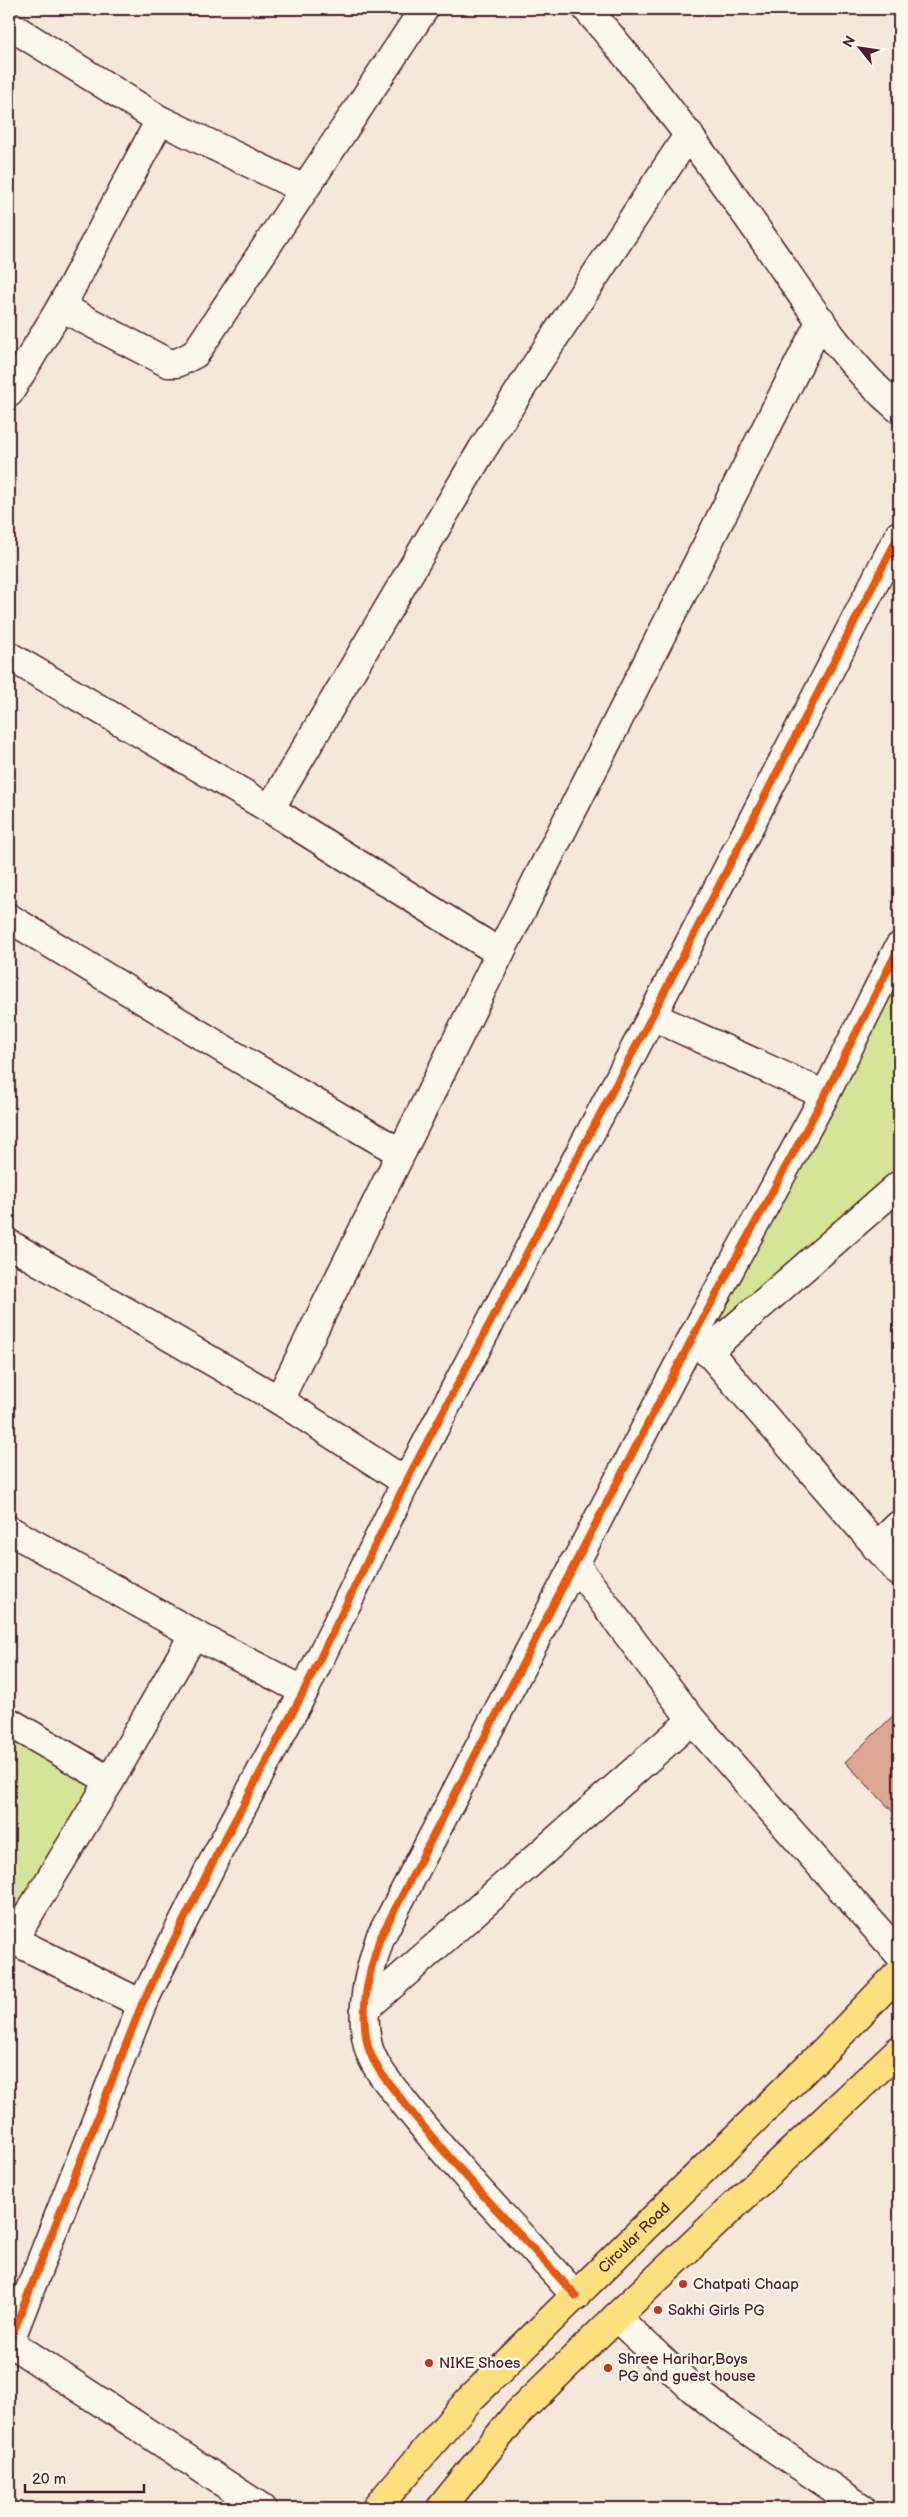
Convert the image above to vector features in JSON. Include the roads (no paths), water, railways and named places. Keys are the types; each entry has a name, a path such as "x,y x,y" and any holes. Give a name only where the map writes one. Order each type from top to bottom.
{"main road":[{"name":"Circular Road","path":"376,2508 468,2400 819,2056 899,1973"},
{"path":"441,2508 514,2416 899,2050"}],"street":[{"path":"61,307 160,360 177,363 187,359 200,348 424,9"},
{"path":"588,9 690,134 853,363 899,409"},
{"path":"9,25 160,120 304,189"},
{"path":"9,393 61,307 160,120"},
{"path":"270,809 482,450 541,356 690,134"},
{"path":"279,1400 500,953 821,320"},
{"path":"262,2508 9,2343 142,2004 216,1856 304,1691 406,1482 652,1016 899,535"},
{"path":"9,656 270,809 500,953"},
{"path":"9,918 222,1048 401,1153"},
{"path":"576,2296 433,2138 384,2077 368,2047 365,2009 368,1978 380,1938 574,1564 700,1344 899,947"},
{"path":"652,1016 825,1095"},
{"path":"700,1344 899,1185"},
{"path":"9,1244 279,1400 406,1482"},
{"path":"700,1344 899,1572"},
{"path":"876,1547 899,1525"},
{"path":"9,1530 194,1634 304,1691"},
{"path":"574,1564 692,1720 899,1954"},
{"path":"142,2004 11,1939 110,1781 194,1634"},
{"path":"365,2009 692,1720"},
{"path":"9,1722 110,1781"},
{"path":"616,2317 692,2388 727,2416 862,2508"}],"place":[{"name":"Chatpati Chaap","path":"683,2284"},
{"name":"Sakhi Girls PG","path":"658,2310"},
{"name":"NIKE Shoes","path":"429,2363"},
{"name":"Shree Harihar,Boys PG and guest house","path":"608,2368"}]}
